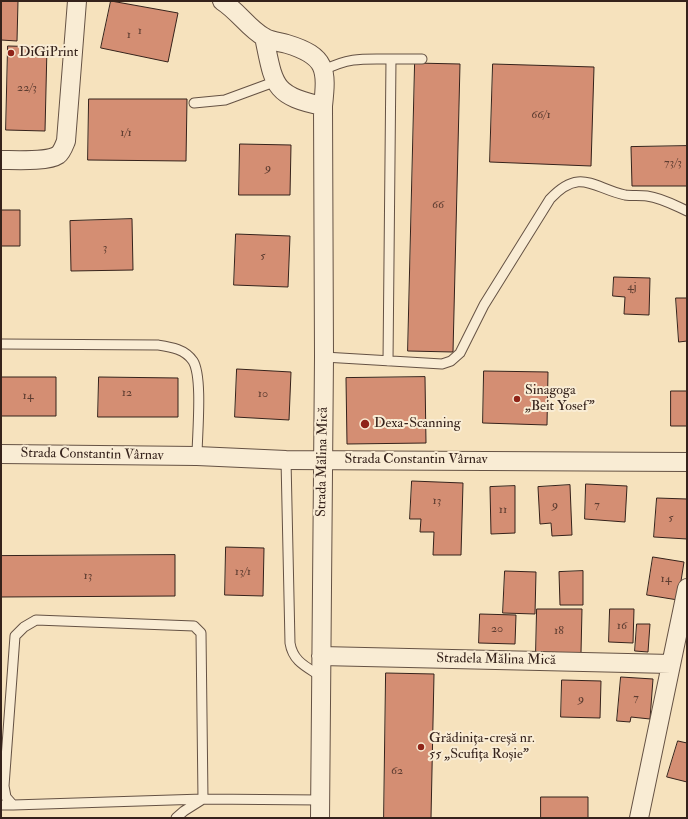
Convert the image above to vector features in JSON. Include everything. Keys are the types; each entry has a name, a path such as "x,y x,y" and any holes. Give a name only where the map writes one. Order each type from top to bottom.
{"street":[{"path":"1,160 49,158 58,155 63,149 66,142 77,1"},
{"path":"228,2 264,37 300,48 318,62 324,70"},
{"path":"264,37 274,82 280,90 290,97 303,102 323,106"},
{"name":"Strada Mălina Mică","path":"320,818 324,357 323,106 326,80 324,70"},
{"name":"Strada Constantin Vârnav","path":"1,454 197,456 286,460 687,462"},
{"path":"639,818 687,588"},
{"name":"Stradela Mălina Mică","path":"322,656 671,664"}],"lane":[{"path":"324,70 341,62 354,59 422,59"},
{"path":"388,361 391,59"},
{"path":"194,103 224,100 274,82"},
{"path":"324,357 442,364 451,361 460,353 484,304 550,199 564,185 577,182 598,184 626,195 647,196 665,200 687,211"},
{"path":"1,344 158,345 178,348 193,361 198,382 197,456"},
{"path":"286,460 290,643 292,653 298,660 322,678"},
{"path":"13,805 6,797 4,786 15,636 24,627 36,620 194,626 201,633 203,799"},
{"path":"1,805 203,799 320,800"},
{"path":"176,818 203,799"}],"building":[{"path":"1,1 18,1 17,41 1,40"},
{"path":"111,1 178,13 168,62 101,48"},
{"path":"8,46 47,47 45,131 6,130"},
{"path":"415,63 460,64 453,352 408,351"},
{"path":"493,64 594,67 591,166 490,162"},
{"path":"89,99 187,99 186,161 88,160"},
{"path":"240,144 291,145 290,195 239,195"},
{"path":"687,146 687,186 632,186 631,147"},
{"path":"1,210 20,210 20,246 1,246"},
{"path":"132,219 133,270 71,271 70,221"},
{"path":"236,234 290,236 288,287 234,285"},
{"path":"614,277 650,278 649,315 624,314 625,297 613,296"},
{"path":"676,298 687,298 687,341 679,342"},
{"path":"237,369 291,372 289,420 235,417"},
{"path":"484,371 548,372 547,425 483,423"},
{"path":"1,377 56,377 56,416 1,416"},
{"path":"99,377 178,378 178,417 98,417"},
{"path":"425,377 426,443 347,444 346,378"},
{"path":"671,391 687,391 687,426 671,426"},
{"path":"412,481 463,483 461,555 433,555 434,532 420,532 421,519 410,519"},
{"path":"586,484 627,486 625,522 585,519"},
{"path":"570,485 572,535 552,536 551,523 540,524 538,487"},
{"path":"515,486 515,533 491,534 490,487"},
{"path":"657,498 687,499 687,539 654,537"},
{"path":"226,547 264,548 263,596 225,595"},
{"path":"175,555 175,596 1,597 1,556"},
{"path":"653,557 684,562 678,600 647,595"},
{"path":"505,571 536,572 535,614 503,613"},
{"path":"583,571 583,605 560,605 559,572"},
{"path":"537,609 582,609 581,653 536,652"},
{"path":"610,609 634,609 633,643 609,642"},
{"path":"480,614 516,615 515,644 479,643"},
{"path":"637,624 650,624 648,652 635,651"},
{"path":"386,673 434,674 431,818 384,818"},
{"path":"621,677 653,679 650,719 631,717 630,722 617,721"},
{"path":"562,680 601,681 600,718 561,717"},
{"path":"678,741 687,743 687,782 667,777"},
{"path":"541,797 588,797 588,818 541,818"}],"place":[{"name":"DiGiPrint","path":"11,53"},
{"name":"Sinagoga „Beit Yosef”","path":"517,399"},
{"name":"Dexa-Scanning","path":"365,424"},
{"name":"Grădinița-creșă nr. 55 „Scufița Roșie”","path":"421,747"}]}
